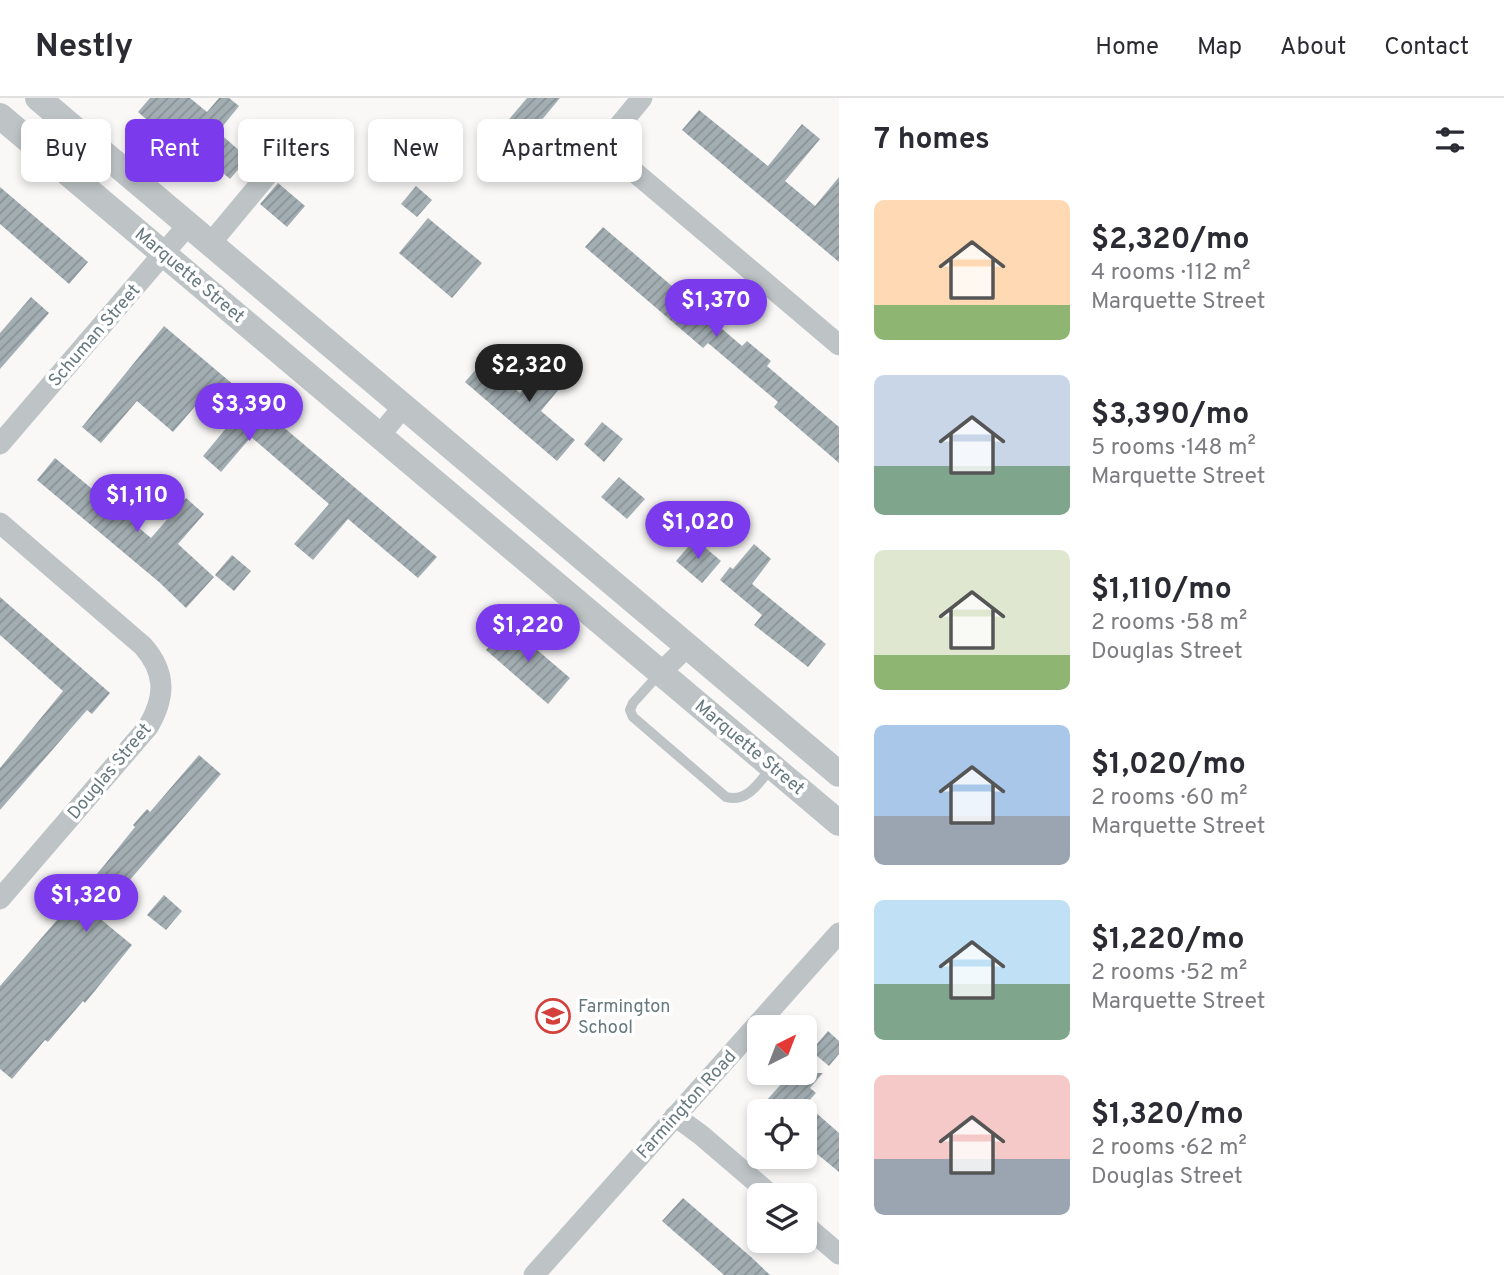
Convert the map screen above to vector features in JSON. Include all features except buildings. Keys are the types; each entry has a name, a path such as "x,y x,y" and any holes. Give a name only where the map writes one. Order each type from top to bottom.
{"street":[{"name":"Marquette Street","path":"38,98 839,774"},
{"path":"642,98 613,133 610,141 612,153 839,345"},
{"name":"Marquette Street","path":"0,116 839,822"},
{"path":"210,244 262,182"},
{"name":"Schuman Street","path":"0,444 188,225"},
{"path":"380,435 404,406"},
{"name":"Douglas Street","path":"0,523 143,646 160,669 161,685 155,715 148,727 0,899"},
{"path":"661,672 687,647"},
{"name":"Farmington Road","path":"534,1275 839,933"},
{"path":"675,1116 757,1183"},
{"path":"817,1235 839,1254"}],"lane":[{"path":"661,672 633,703 630,710 633,717 726,797 736,800 745,796 773,766"}],"place":[{"name":"Farmington School","path":"553,1016"}]}
